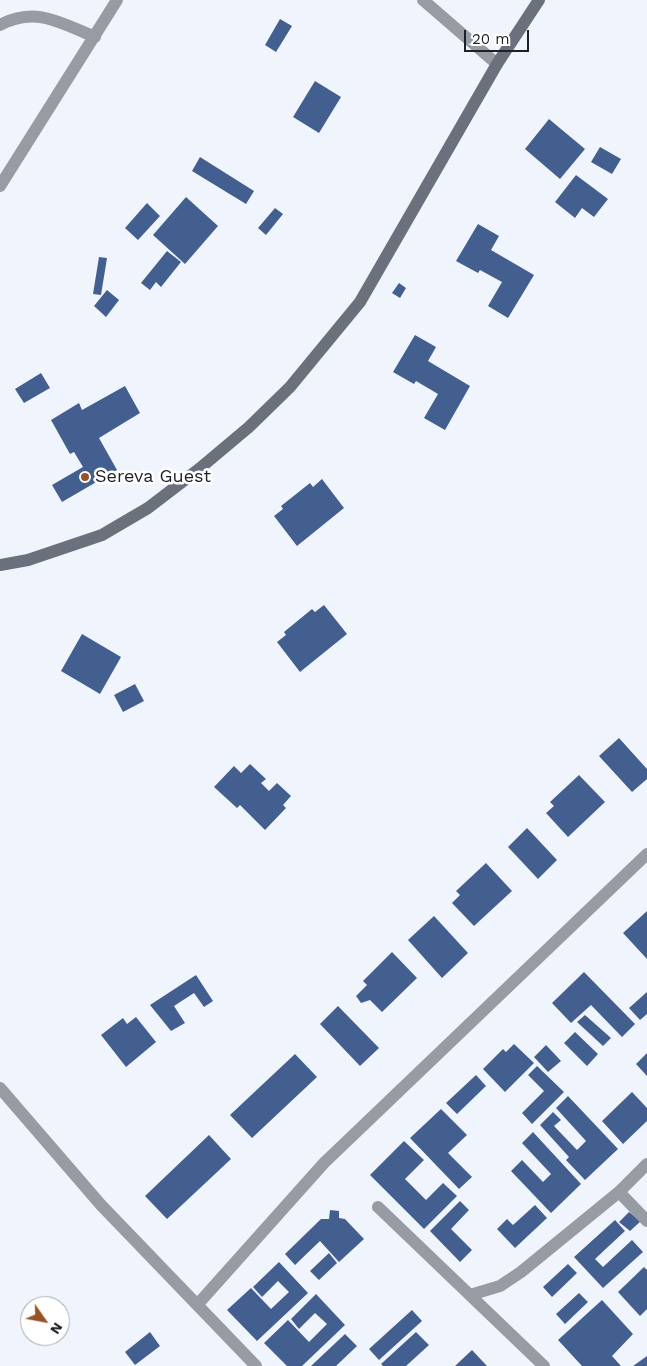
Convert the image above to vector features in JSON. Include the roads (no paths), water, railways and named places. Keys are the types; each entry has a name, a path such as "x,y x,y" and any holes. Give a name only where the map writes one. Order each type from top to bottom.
{"street":[{"path":"0,186 95,37 116,0"},
{"path":"423,0 497,64"},
{"path":"0,565 28,560 102,535 148,508 199,470 249,427 290,387 360,302 497,64 539,0"},
{"path":"0,25 27,15 40,16 95,37"},
{"path":"198,1304 324,1163 647,854"},
{"path":"0,1088 101,1205 256,1366"},
{"path":"470,1295 500,1286 556,1245 619,1192 647,1164"},
{"path":"619,1192 647,1221"},
{"path":"378,1206 544,1366"}],"place":[{"name":"Sereva Guest","path":"85,477"}]}
